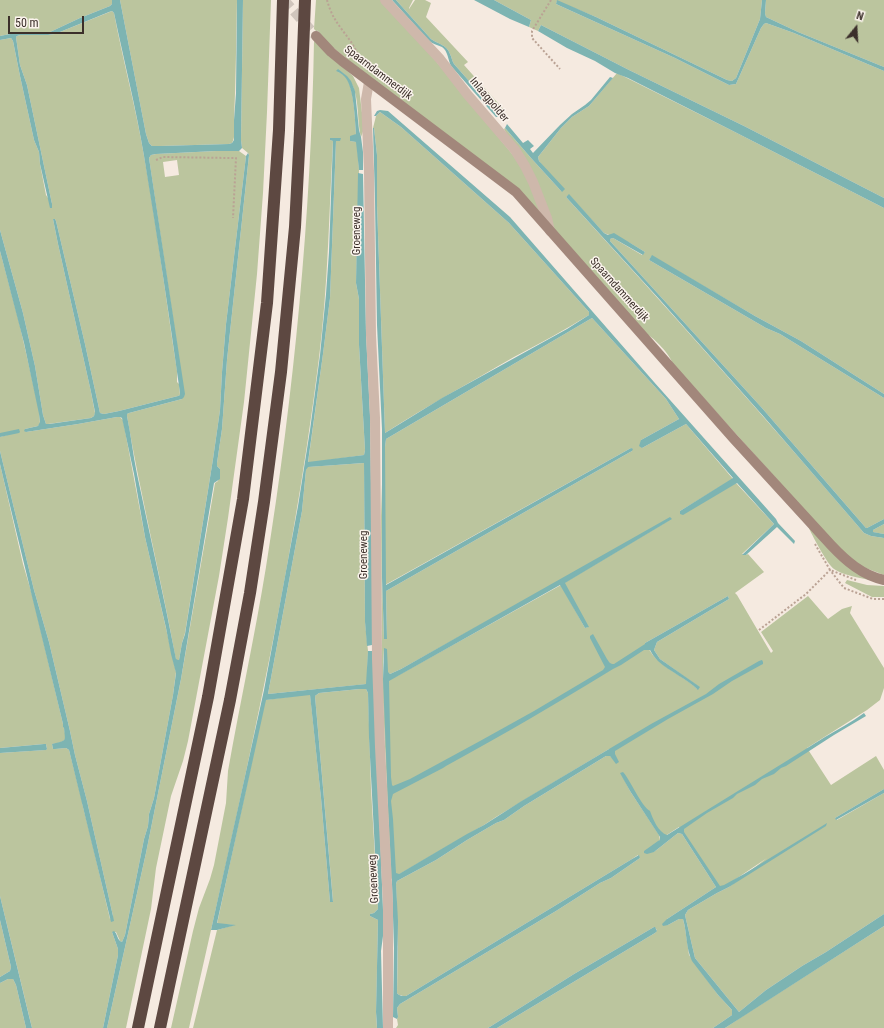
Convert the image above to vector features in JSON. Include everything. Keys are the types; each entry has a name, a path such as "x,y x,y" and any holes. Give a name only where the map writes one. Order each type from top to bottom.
{"highway":[{"path":"138,1028 208,697 243,499 267,303 279,130 282,0"},
{"path":"160,1028 230,700 251,586 264,502 281,372 294,227 300,131 305,0"}],"street":[{"name":"Inlaagpolder","path":"385,0 440,59 467,94 515,150 533,182 543,207 550,231"},
{"name":"Spaarndammerdijk","path":"316,36 358,74 510,188 521,198 738,443 831,545 857,568 870,576 884,580"},
{"name":"Groeneweg","path":"369,82 366,99 369,171 371,328 375,418 377,659 388,904 388,1028"}],"path":[{"path":"327,0 335,20 358,56 360,64 358,74"},
{"path":"551,0 532,31 532,38 560,69"},
{"path":"156,160 163,158 186,157 236,158 233,218"},
{"path":"759,630 806,594 830,570 844,588 873,599 884,598"}],"green space":[{"path":"0,0 112,0 112,4 50,32 15,33 0,36"},
{"path":"120,0 237,0 234,134 232,143 152,146 149,143"},
{"path":"243,0 271,0 263,193 257,274 244,402 219,576 188,741 171,796 156,868 151,909 126,1028 107,1028 146,853 181,679 215,483 218,481 220,469 217,466 217,463 222,429 227,360 249,155 242,148 241,140"},
{"path":"316,0 382,0 417,38 522,166 544,217 331,46 314,29"},
{"path":"396,0 413,0 409,9 415,0 425,0 431,3 426,17 468,62 464,65 505,111 499,115 454,64 449,51 431,39"},
{"path":"494,0 762,0 760,19 736,78 732,81 727,80 596,17 557,1 556,4 675,58 729,85 736,84 761,28 766,23 794,33 884,71 884,198 744,126 541,25 538,31 529,27 531,20"},
{"path":"766,0 884,0 884,67 798,32 766,17"},
{"path":"112,11 114,13 144,156 180,395 119,411 104,414 100,413 56,221 53,219 95,413 91,418 46,424 23,313 0,230 0,40 11,38 13,41 34,140 39,152 46,195 52,204 27,85 20,65 16,37 20,35 55,34"},
{"path":"314,41 353,76 359,88 364,129 361,137 354,90 346,76 336,71 345,76 350,87 354,103 356,134 350,141 357,142 359,170 356,283 359,299 359,345 365,450 364,455 308,463 330,298 336,141 340,141 330,140 333,141 322,331 307,443 279,611 245,778 189,1028 171,1028 199,908 214,865 226,803 228,771 262,592 276,502 293,371 305,239"},
{"path":"617,73 884,208 884,394 801,341 652,256 649,260 766,328 780,334 884,398 884,519 866,528 762,408 610,241 610,239 613,238 642,255 645,252 630,243 604,233 569,195 566,197 791,448 864,533 871,536 884,538 884,575 863,567 835,544 673,364 662,347 646,334 554,230 504,129 505,128 562,192 539,161 538,157 561,128 572,117 589,106"},
{"path":"380,112 401,127 509,223 589,312 589,315 571,326 449,394 385,433 377,205 377,155 373,128 376,116"},
{"path":"239,151 246,156 226,324 220,410 185,633 179,660 176,660 138,477 127,416 129,413 182,399 179,359 149,158 151,155","holes":["177,160 179,175 165,177 163,162"]},
{"path":"0,251 19,322 39,410 40,424 38,426 25,429 26,432 117,417 120,417 123,420 145,537 176,672 154,798 149,814 148,826 144,839 125,935 122,942 120,941 116,932 112,932 118,949 118,955 103,1028 32,1028 0,896 0,753 47,749 46,744 0,748 0,464 66,738 62,742 52,744 53,749 66,748 69,750 110,919 113,916 49,642 34,590 0,451 0,437 7,435 0,433"},
{"path":"592,318 666,399 679,419 641,440 642,448 686,424 733,479 680,511 680,514 736,483 774,524 742,554 748,554 764,572 735,593 771,653 773,651 761,632 808,596 828,619 842,609 852,606 850,613 884,668 884,688 880,700 867,710 807,748 831,785 876,756 884,770 884,789 835,818 837,820 884,793 884,914 766,990 739,1012 695,958 685,915 688,910 729,887 767,858 721,889 679,827 662,838 621,773 630,791 659,835 660,840 654,852 678,833 682,834 716,887 667,919 668,925 679,919 683,919 689,955 718,995 732,1010 732,1015 713,1028 497,1028 655,933 657,930 654,927 574,974 488,1028 396,1028 398,1025 397,1008 400,1004 600,883 611,878 640,858 638,855 406,996 397,993 397,881 436,860 496,823 504,820 524,806 606,756 613,758 609,749 484,825 391,879 382,680 381,516 382,484 382,578 384,639 387,639 386,591 632,451 631,448 385,585 386,439","holes":["671,519 564,583 588,627 585,628 561,585 397,676 383,679 384,649 387,649 387,672 390,674","728,596 729,599 657,642 654,650 660,659 699,687 697,689 657,659 645,643"]},
{"path":"364,463 365,622 368,651 367,684 268,694 302,511 307,467"},
{"path":"884,524 884,534 872,532 873,530"},
{"path":"808,526 870,580 846,575 834,569 824,556"},
{"path":"847,580 867,585 884,586 884,597 872,597 845,583"},
{"path":"366,689 368,693 371,789 378,909 374,913 370,914 370,916 378,920 377,1028 193,1028 217,930 234,925 217,924 265,700 310,694 330,902 333,901 315,696 319,693"},
{"path":"0,920 11,967 10,971 0,977"},
{"path":"884,926 884,1028 725,1028 743,1016"},
{"path":"8,979 13,979 16,985 26,1028 0,1028 0,983"}],"water":[{"path":"112,0 120,0 146,134 149,143 152,146 160,146 229,144 234,140 237,0 243,0 242,148 239,151 156,154 151,155 149,158 185,394 182,399 129,413 127,416 137,474 176,659 178,660 185,634 220,410 226,324 246,156 248,153 249,155 227,360 222,429 217,463 217,466 220,469 220,479 214,483 181,679 146,853 107,1028 103,1028 118,955 118,949 112,932 115,932 119,940 122,942 125,935 144,839 148,826 149,814 154,798 176,673 145,537 122,418 117,417 26,432 24,431 25,429 38,426 40,422 24,343 0,251 0,230 23,313 46,424 91,418 94,416 95,412 53,219 56,221 100,413 104,414 119,411 178,396 180,393 144,156 134,102 114,13 112,11 109,12 55,34 20,35 16,37 20,65 27,85 52,208 50,208 40,164 39,152 34,140 13,41 11,38 0,40 0,36 15,33 50,32 110,6 112,4"},
{"path":"392,0 396,0 431,39 449,51 454,64 499,115 498,117 496,117 451,66 447,53 444,49 429,41"},
{"path":"474,0 494,0 531,20 529,27 510,19"},
{"path":"557,0 732,81 736,78 760,19 762,0 766,0 766,17 798,32 884,67 884,71 794,33 766,23 761,28 736,84 729,85 675,58 556,4"},
{"path":"541,25 744,126 884,198 884,208 567,48 538,31"},
{"path":"338,69 351,81 355,91 363,152 363,170 359,170 356,142 350,141 350,136 356,134 352,95 350,87 344,76 336,71"},
{"path":"610,77 613,78 589,106 572,117 561,128 538,157 539,161 565,189 562,192 505,128 507,124 523,143 528,140 534,146 530,149 533,153 572,114 591,100"},
{"path":"377,111 388,111 510,217 776,519 795,541 794,544 777,527 746,555 742,555 774,524 737,483 683,515 680,514 680,511 733,478 686,424 642,448 639,446 641,440 679,419 666,399 592,318 386,439 386,585 631,448 633,449 632,451 386,591 387,639 384,639 382,578 382,429 377,325 373,128 377,155 377,205 385,433 442,398 567,329 589,315 589,312 509,223 401,127 380,112 374,116"},
{"path":"330,138 341,138 340,141 336,141 330,298 308,462 364,455 365,450 359,345 359,299 356,283 358,173 363,174 366,333 370,415 373,618 372,645 367,646 365,622 364,463 308,467 306,470 302,511 268,694 366,684 368,651 373,651 383,910 383,936 381,951 383,1028 377,1028 376,1012 378,920 370,916 370,914 374,913 378,909 368,693 366,689 319,693 315,696 333,902 330,902 310,695 266,700 217,923 236,925 211,930 264,690 298,506 310,430 320,355 329,252 333,141 330,140"},
{"path":"569,194 604,233 608,235 614,233 645,252 643,255 613,238 610,239 610,241 762,408 866,528 884,519 884,524 873,530 873,532 884,534 884,538 871,536 864,533 764,417 566,197"},
{"path":"652,255 755,316 801,341 884,394 884,398 780,334 766,328 649,260"},
{"path":"19,429 19,433 0,437 0,433"},
{"path":"0,451 34,590 49,642 87,801 114,921 111,922 69,750 66,748 53,749 52,744 64,740 64,728 3,477 0,464"},
{"path":"670,517 672,519 565,583 589,627 585,628 560,585 389,681 391,777 393,786 410,779 480,741 603,670 605,667 590,638 593,634 608,661 614,664 645,643 728,596 729,599 657,642 654,650 660,659 700,687 698,690 663,665 656,659 650,650 644,650 509,731 393,794 391,801 396,873 399,874 484,825 651,724 706,694 719,684 759,661 762,660 763,662 763,664 615,751 619,762 616,764 610,756 606,756 524,806 504,820 496,823 436,860 397,881 397,993 406,996 632,859 639,855 640,858 611,878 600,883 400,1004 397,1008 397,1019 393,1017 394,948 383,679 384,648 387,649 388,672 390,674"},
{"path":"864,713 866,716 781,768 774,774 762,779 755,785 737,794 684,829 684,832 720,886 744,874 827,823 826,826 729,887 688,910 685,915 695,958 739,1012 766,990 884,914 884,926 725,1028 713,1028 732,1015 732,1010 718,995 692,961 683,919 679,919 668,925 663,926 662,924 667,919 716,887 682,834 678,833 654,852 647,854 644,853 644,851 660,840 660,837 620,773 623,772 643,804 650,811 658,828 667,835"},
{"path":"46,744 46,750 0,753 0,748"},
{"path":"884,789 884,793 836,820 835,818"},
{"path":"0,896 32,1028 26,1028 16,985 13,979 8,979 0,983 0,977 10,971 11,967 0,920"},
{"path":"654,927 657,931 655,933 497,1028 488,1028 574,974"}],"tunnel":[{"path":"284,0 316,36"}]}
